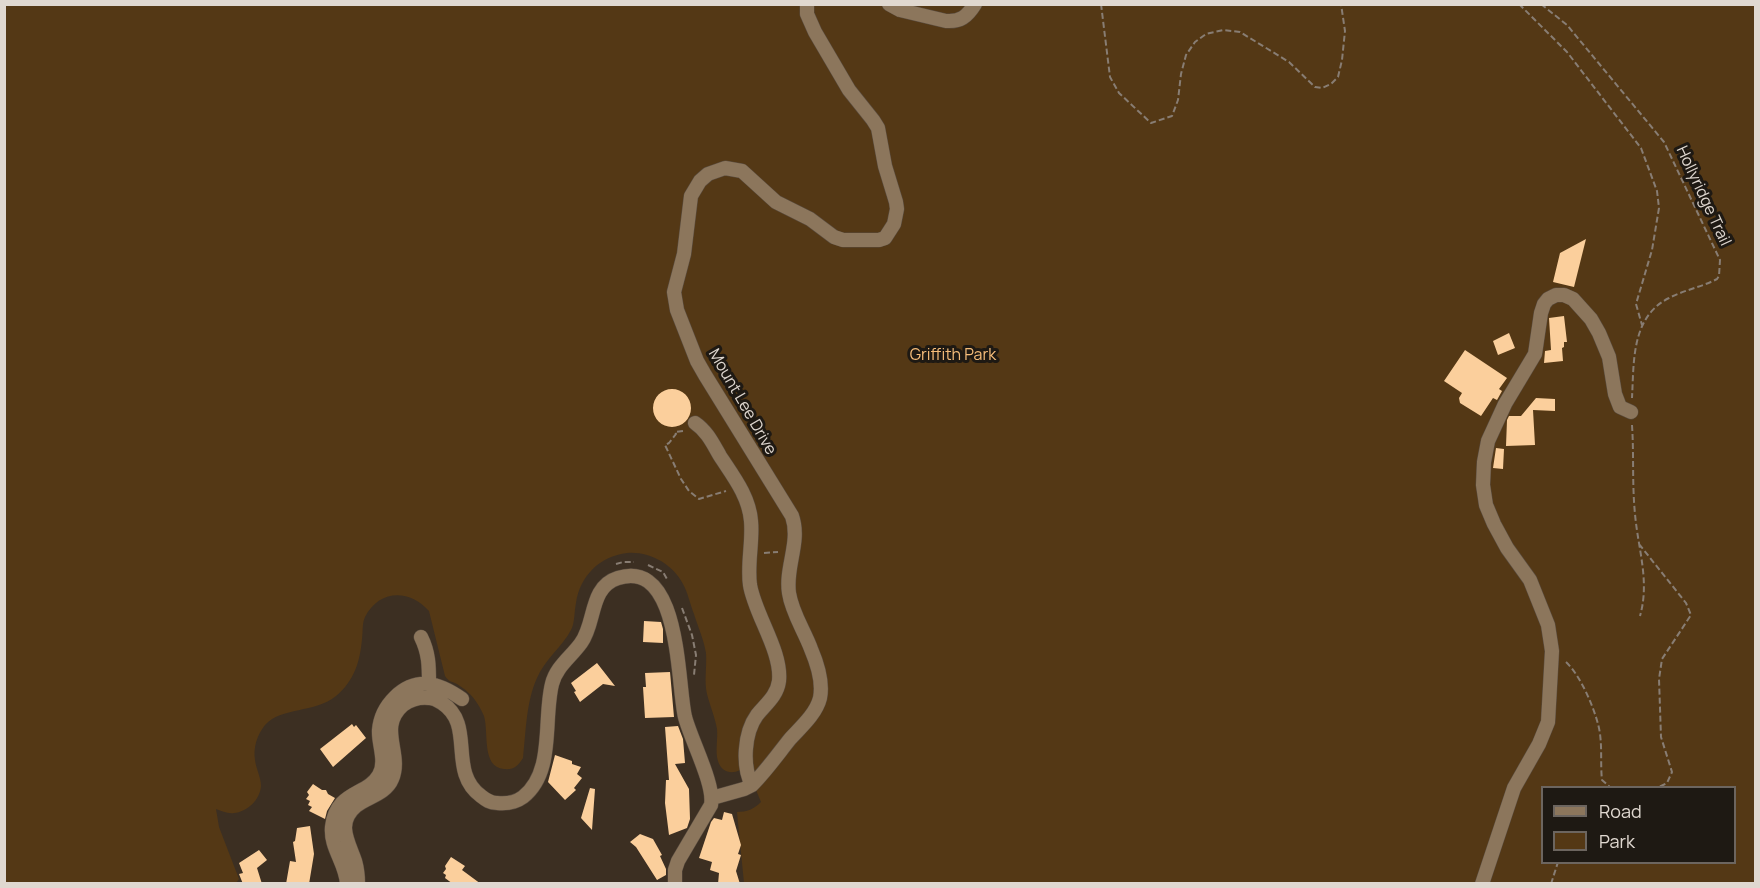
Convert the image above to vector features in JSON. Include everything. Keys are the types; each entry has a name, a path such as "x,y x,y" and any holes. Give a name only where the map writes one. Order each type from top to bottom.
{"street":[{"name":"Mount Lee Drive","path":"752,785 818,704 819,680 814,657 789,592 789,572 795,529 792,516 697,361 677,310 674,292 684,254 691,196 700,180 708,174 726,168 742,171 776,202 810,219 834,237 843,240 871,241 885,238 891,232 896,216 896,202 885,166 878,128 849,90 815,32 807,14 807,4"},
{"path":"889,4 900,10 953,22 966,17 975,4"},
{"path":"1482,884 1514,788 1539,744 1548,722 1552,651 1548,625 1530,580 1507,548 1486,505 1484,462 1488,441 1505,404 1535,354 1541,313 1548,299 1556,295 1573,298 1591,319 1609,357 1615,394 1620,407 1631,412"},
{"path":"695,423 706,434 746,499 752,531 750,585 778,670 776,692 755,718 751,727 746,763 752,785 712,798"},
{"path":"358,884 355,862 345,834 345,825 355,806 385,789 392,782 395,770 391,727 397,711 407,702 428,698 435,698 451,709 460,730 468,783 490,803 509,804 521,798 539,778 546,748 550,694 555,676 586,636 602,589 616,578 635,576 652,585 663,599 677,644 680,688 685,717 708,780 712,798 711,805 678,861 675,870 675,884"},
{"path":"421,637 429,662 429,684"},
{"path":"347,884 345,872 332,838 333,819 343,802 369,785 381,772 383,764 379,727 390,702 407,689 429,684 449,690 462,699"}],"path":[{"path":"1101,4 1107,68 1110,77 1119,93 1151,123 1172,116 1178,100 1186,55 1195,42 1206,34 1223,30 1240,32 1288,62 1315,87 1323,88 1331,84 1338,77 1342,60 1345,31 1341,4"},
{"path":"1519,4 1567,52 1641,148 1657,191 1659,208 1652,250 1636,304 1642,326"},
{"name":"Hollyridge Trail","path":"1541,4 1567,25 1664,142 1720,260 1717,279 1667,299 1655,307 1646,317 1635,349 1631,412 1634,513 1643,562 1644,597 1640,616"},
{"path":"695,423 692,428 675,432 676,434 665,445 666,450 689,491 699,498 728,491"},
{"path":"1638,542 1686,603 1691,615 1662,659 1659,679 1661,737 1672,772 1667,783 1660,786"},
{"path":"764,556 764,553 785,550 794,546"},
{"path":"615,564 642,563 663,572 668,581"},
{"path":"681,607 692,635 696,655 694,676"},
{"path":"1552,651 1570,666 1587,694 1599,724 1602,780 1609,786"},
{"path":"1551,884 1557,864"}],"green space":[{"name":"Griffith Park","path":"5,5 1755,5 1755,883 744,883 737,812 750,810 761,802 746,766 738,771 730,772 723,769 718,761 717,729 706,689 705,648 688,595 679,577 660,560 644,554 627,553 608,558 600,563 582,584 571,630 544,665 533,687 523,758 510,769 497,767 492,762 487,748 484,716 478,705 471,695 445,676 429,611 413,599 404,596 395,595 378,601 365,617 358,663 347,684 328,701 280,715 265,725 256,742 255,751 261,786 258,796 248,808 239,812 230,813 216,809 219,827 239,879 236,883 5,883"}],"building":[{"path":"1586,239 1574,287 1553,282 1560,253"},
{"path":"1564,316 1567,342 1564,342 1562,348 1563,361 1544,363 1545,351 1551,350 1549,318"},
{"path":"1509,333 1515,348 1498,355 1493,341"},
{"path":"1465,350 1507,378 1499,389 1502,391 1497,400 1493,398 1481,416 1460,403 1459,398 1462,393 1444,381"},
{"path":"672,389 685,395 691,408 685,421 672,427 659,421 653,408 659,395"},
{"path":"1536,398 1555,399 1555,411 1533,410 1535,445 1506,446 1509,416 1521,416"},
{"path":"1496,448 1504,449 1503,469 1493,468"},
{"path":"644,621 661,622 663,643 643,642"},
{"path":"597,663 615,686 603,684 580,702 571,683"},
{"path":"670,672 674,717 645,718 643,687 646,687 645,673"},
{"path":"352,724 354,727 356,725 366,738 333,767 320,749"},
{"path":"678,726 683,739 685,763 675,764 689,789 690,819 687,828 669,835 665,803 666,780 669,780 665,727"},
{"path":"555,755 581,767 577,774 582,778 574,788 576,790 565,800 548,782"},
{"path":"313,784 326,790 335,798 325,819 309,811 312,807 308,805 310,801 306,799 309,795 307,792"},
{"path":"590,788 595,789 592,830 581,818"},
{"path":"724,812 732,814 741,845 738,854 741,855 736,871 740,884 718,884 719,873 710,870 712,862 699,858 711,822 714,818 722,820"},
{"path":"310,826 314,854 309,884 286,884 290,861 296,862 293,842 297,828"},
{"path":"640,834 653,839 662,855 660,856 666,869 666,875 657,880 636,847 630,842"},
{"path":"259,850 267,860 257,868 262,884 243,884 239,874 243,873 239,863"},
{"path":"451,857 465,866 462,870 481,884 453,884 445,878 446,875 443,873 445,866"}]}
